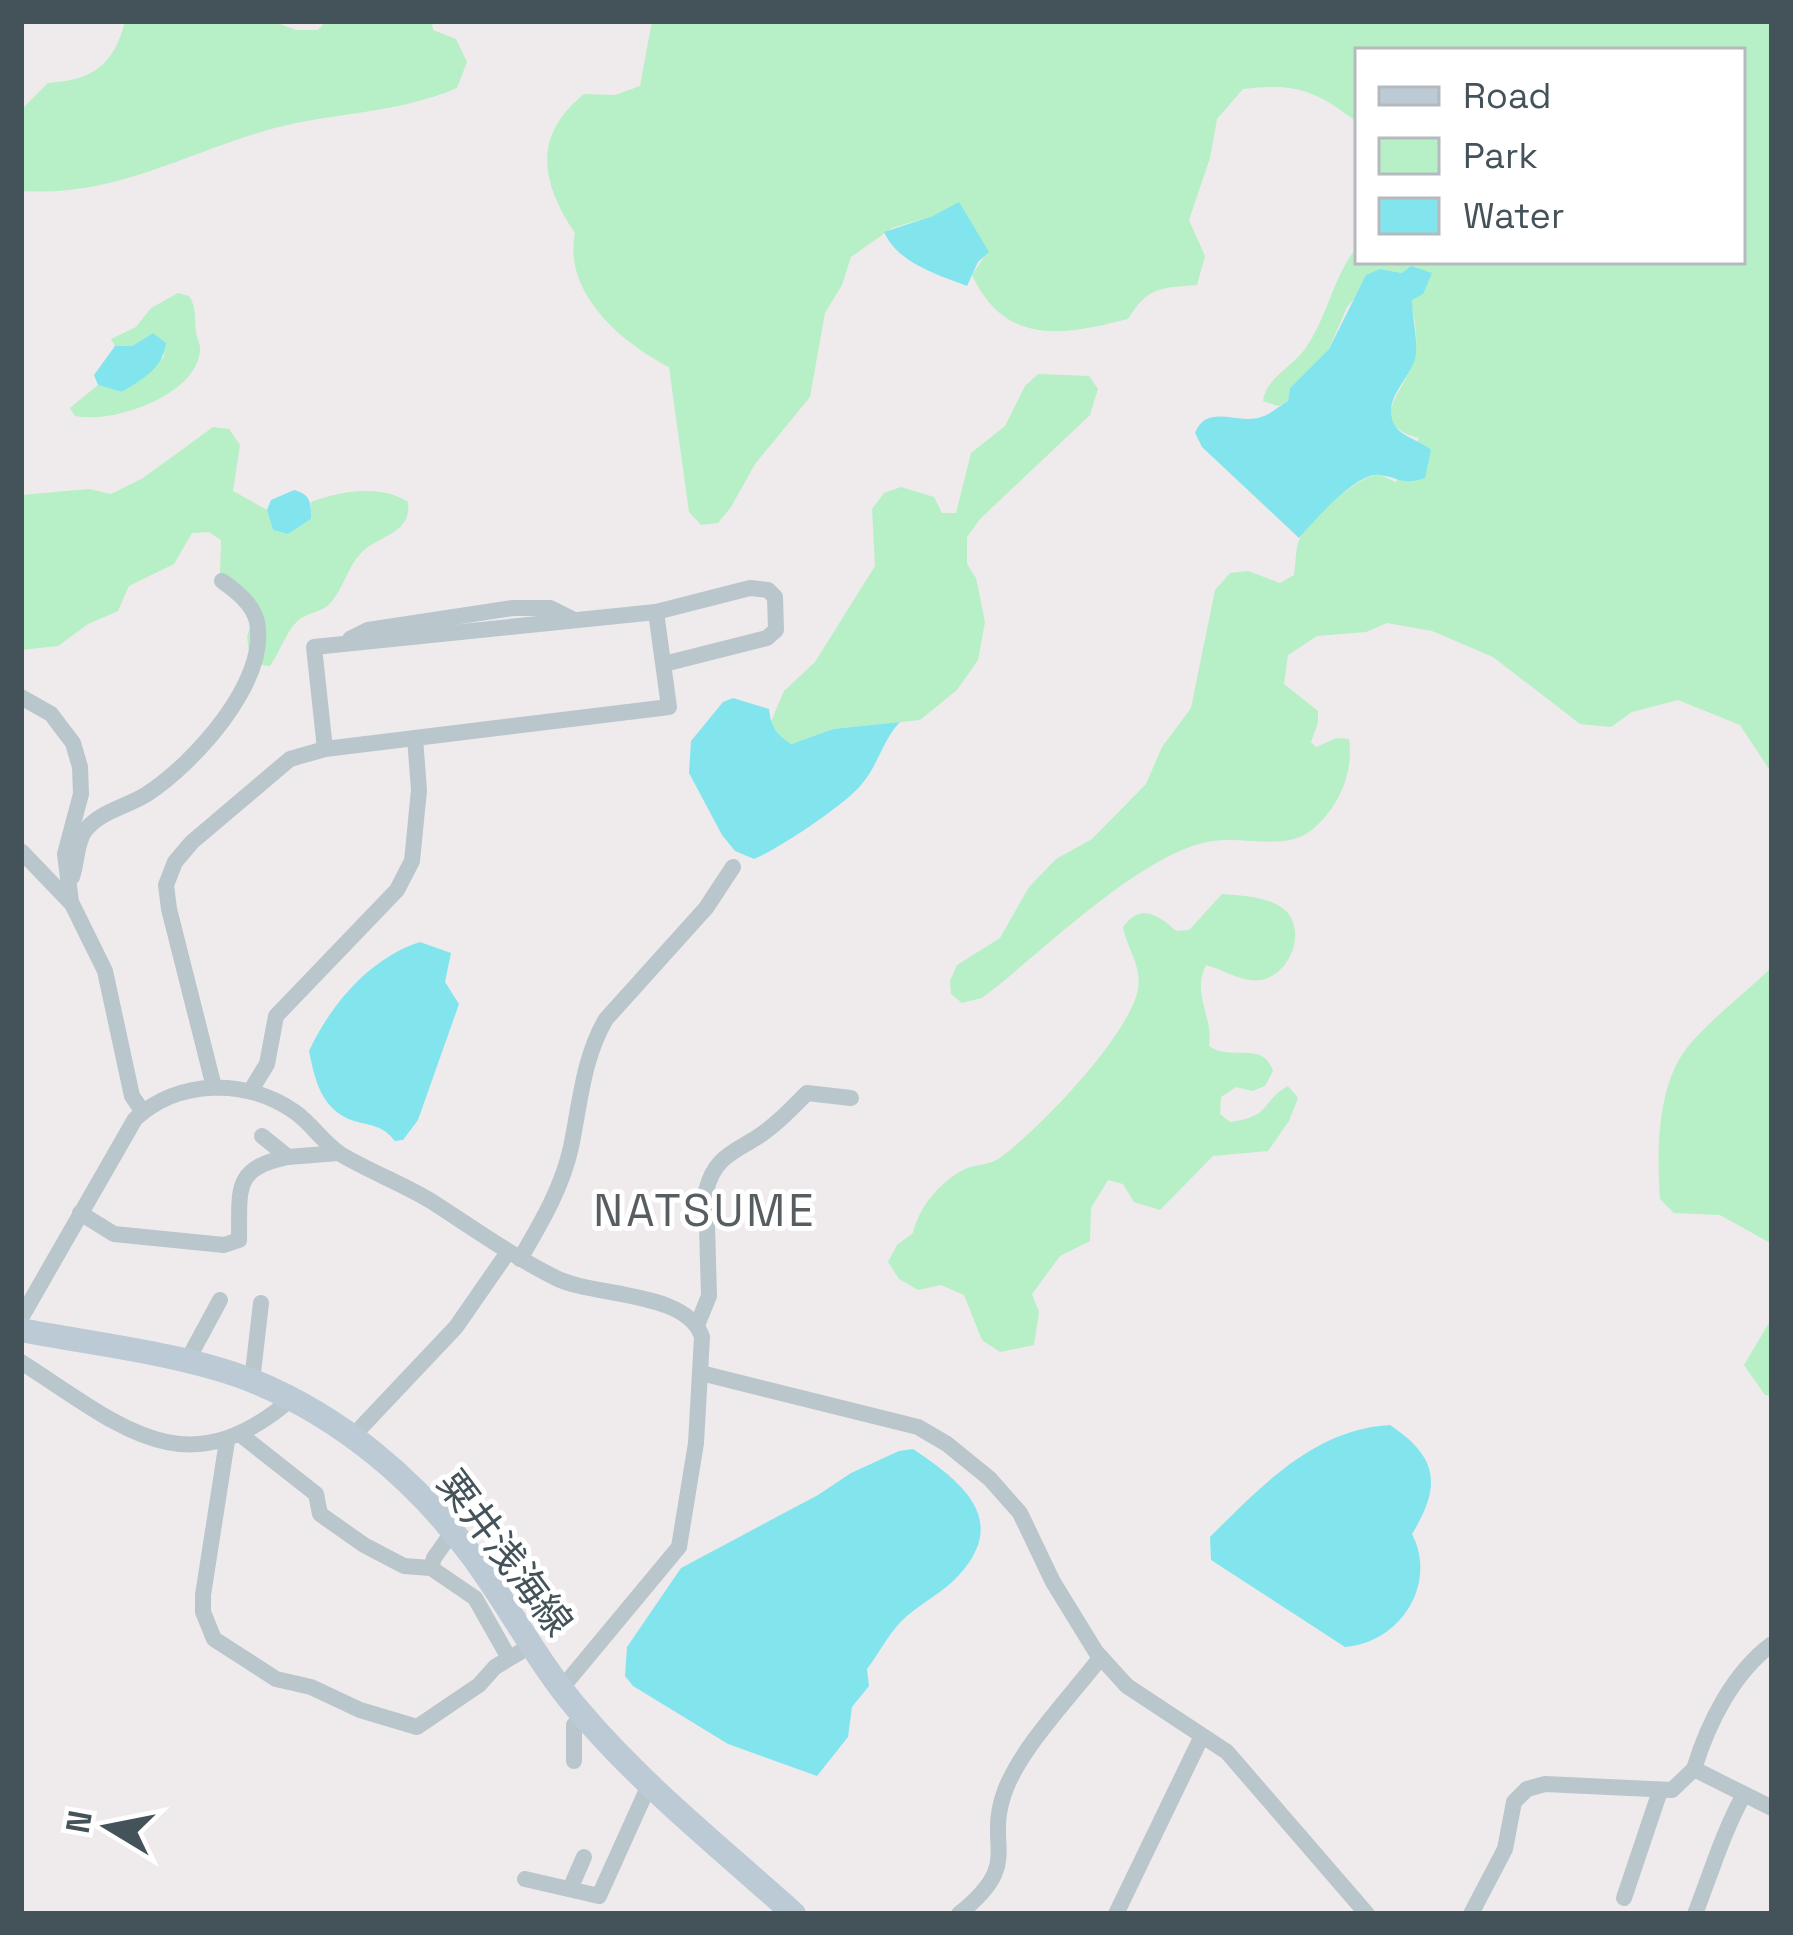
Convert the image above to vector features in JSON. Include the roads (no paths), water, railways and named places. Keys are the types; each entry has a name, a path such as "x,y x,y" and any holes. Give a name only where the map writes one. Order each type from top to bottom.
{"main road":[{"name":"粟井浅海線","path":"21,1330 253,1381 352,1437 415,1489 453,1532 520,1651 650,1783 794,1914"}],"street":[{"path":"71,880 85,830 101,816 144,796 174,772 208,740 238,697 258,643 256,618 242,596 222,580"},
{"path":"325,749 314,647 656,612 750,588 768,590 778,607 776,630 766,638 664,664"},
{"path":"214,1087 166,884 192,842 290,759 325,749 669,707 656,612"},
{"path":"21,697 34,701 64,727 80,767 81,794 64,854 71,902"},
{"path":"250,1090 267,1064 276,1016 398,890 412,861 419,790 415,738"},
{"path":"21,851 71,902 105,971 133,1096 143,1112"},
{"path":"352,1437 456,1327 553,1202 570,1150 594,1038 706,908 733,867"},
{"path":"21,1318 120,1142 143,1112 178,1094 214,1087 250,1090 296,1112 338,1153 428,1199 562,1282 683,1312 698,1323 702,1337 696,1443 679,1547 561,1689"},
{"path":"698,1323 709,1296 709,1179 733,1147 752,1140 807,1093 851,1098"},
{"path":"262,1136 288,1156"},
{"path":"80,1213 114,1234 224,1245 239,1240 240,1199 254,1165 288,1156 338,1153"},
{"path":"186,1363 220,1300"},
{"path":"253,1381 261,1303"},
{"path":"21,1362 146,1437 182,1447 234,1438 258,1427 290,1400"},
{"path":"701,1373 918,1427 947,1444 990,1479 1019,1513 1053,1582 1101,1657 1127,1686 1227,1753 1367,1914"},
{"path":"234,1438 316,1494 320,1514 364,1545 404,1566 431,1568 475,1598 520,1651 417,1727 360,1710 311,1687 275,1679 214,1639 202,1595 234,1438"},
{"path":"431,1568 453,1532"},
{"path":"1472,1914 1505,1849 1514,1802 1527,1790 1545,1784 1672,1790 1694,1769 1733,1684 1772,1644"},
{"path":"958,1914 994,1880 1001,1809 1018,1764 1101,1657"},
{"path":"574,1761 574,1725 584,1716"},
{"path":"1116,1914 1201,1738"},
{"path":"1694,1769 1772,1808"},
{"path":"526,1879 599,1896 650,1783"},
{"path":"1624,1898 1660,1790"},
{"path":"1695,1914 1720,1840 1743,1796"},
{"path":"570,1889 584,1857"}],"water":[{"path":"959,202 989,252 978,262 967,286 908,260 884,232"},
{"path":"1411,266 1432,273 1423,294 1412,300 1415,359 1394,397 1391,413 1400,431 1431,450 1425,478 1405,481 1379,475 1359,481 1299,538 1202,447 1195,433 1207,419 1261,417 1288,401 1290,388 1329,349 1366,275 1380,269 1402,273"},
{"path":"153,333 166,343 161,360 150,372 122,392 98,385 94,375 115,346 132,346"},
{"path":"294,490 309,500 311,519 288,534 273,530 267,510 271,500"},
{"path":"733,698 769,709 775,730 792,744 833,729 900,722 853,793 810,826 754,859 735,851 722,835 689,773 691,741 723,702"},
{"path":"420,942 451,953 445,982 459,1004 418,1120 403,1140 395,1141 381,1129 334,1110 317,1083 309,1051 354,985 385,959"},
{"path":"1390,1425 1418,1449 1430,1473 1428,1501 1412,1534 1419,1553 1417,1591 1409,1608 1382,1635 1345,1647 1211,1560 1210,1537 1291,1463 1337,1437"},
{"path":"913,1449 947,1474 973,1502 980,1536 959,1575 907,1616 886,1641 867,1669 869,1686 852,1707 848,1737 817,1776 728,1744 633,1686 625,1676 627,1647 681,1568 851,1473"}],"district":[{"name":"NATSUME","path":"705,1210"}]}
